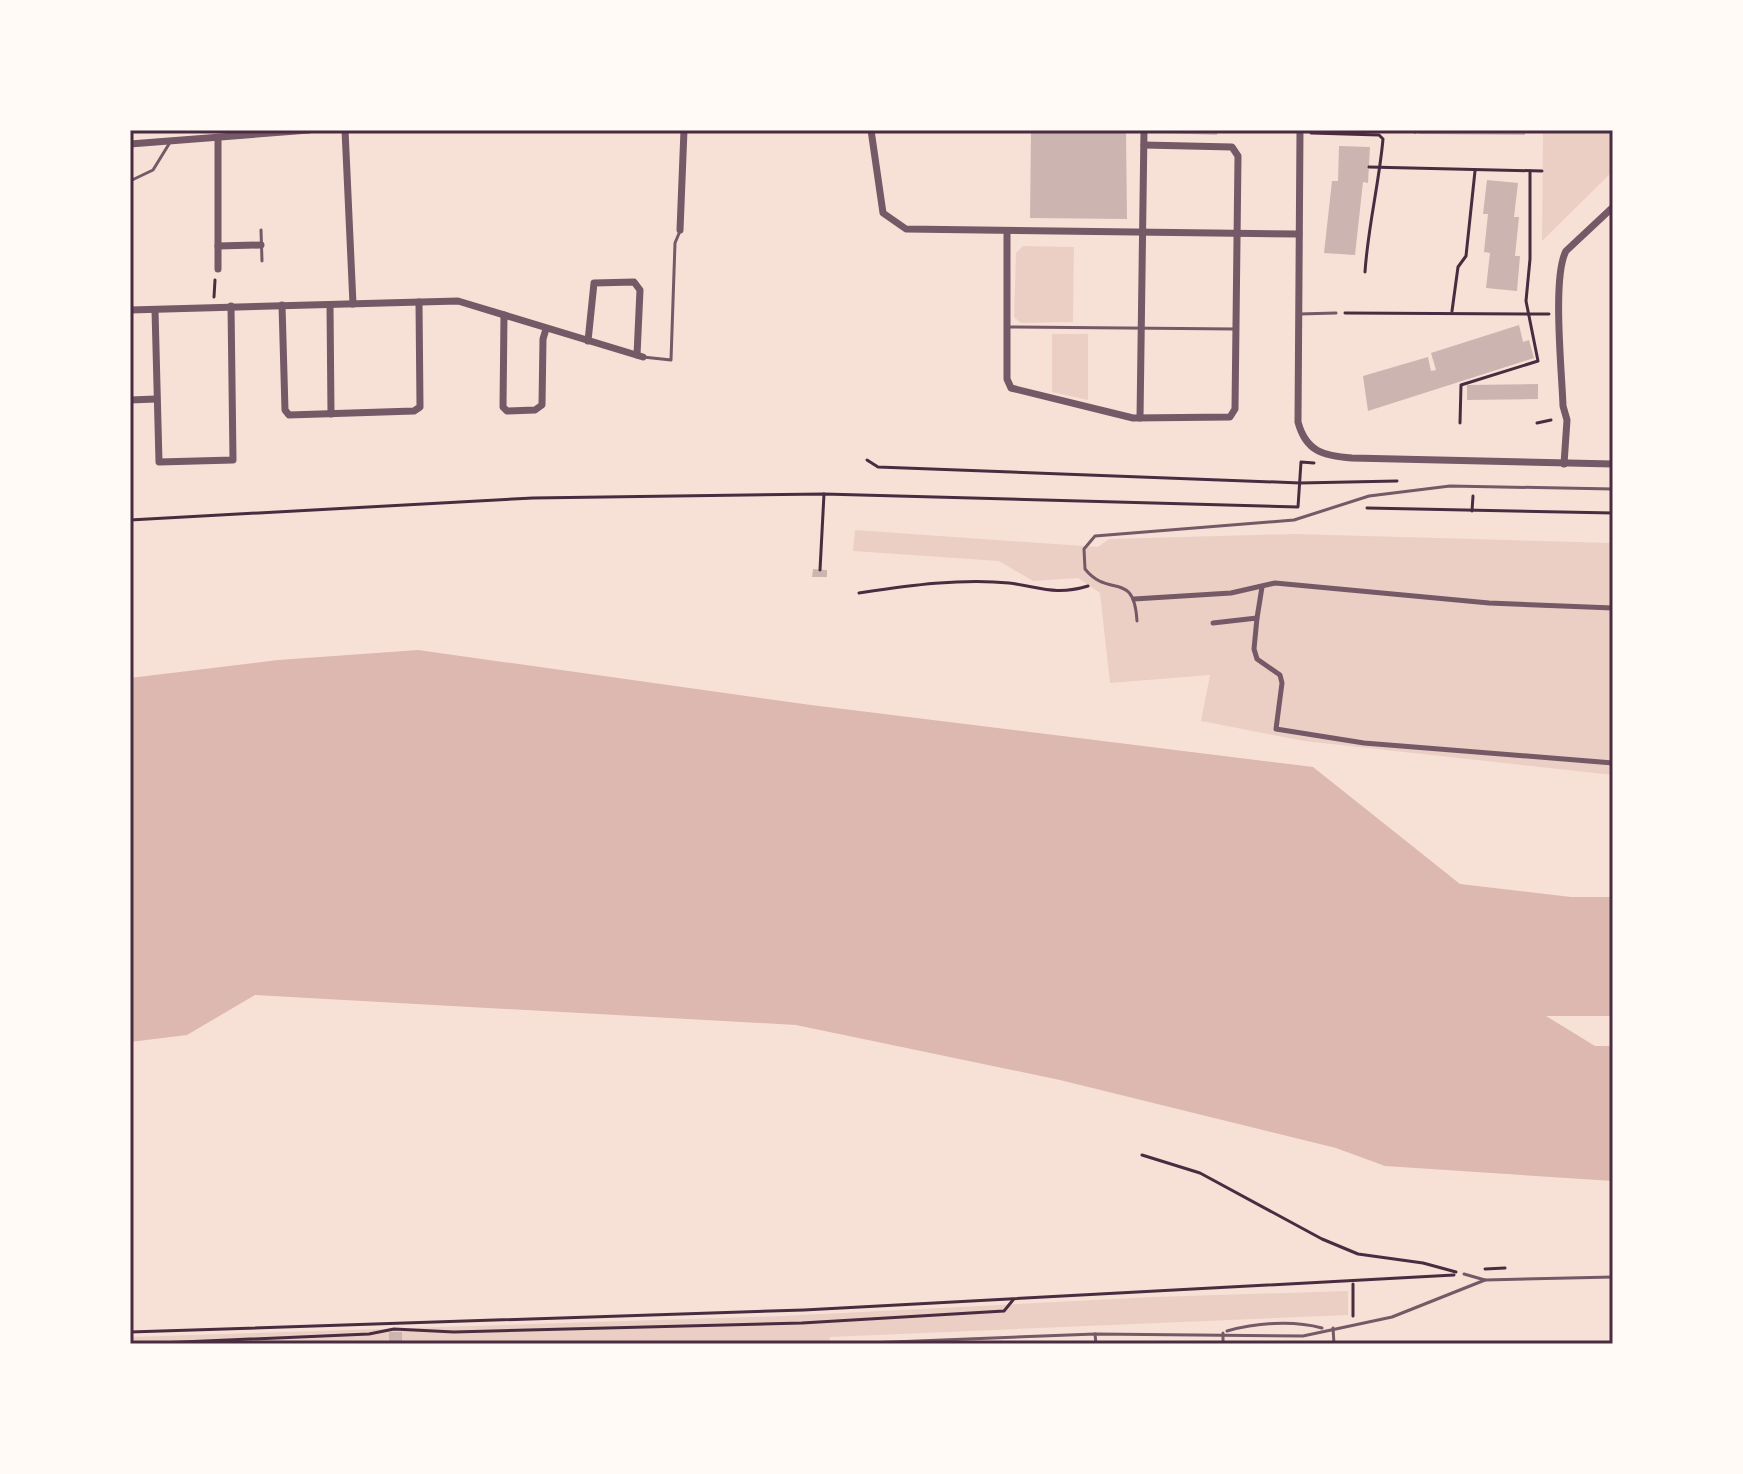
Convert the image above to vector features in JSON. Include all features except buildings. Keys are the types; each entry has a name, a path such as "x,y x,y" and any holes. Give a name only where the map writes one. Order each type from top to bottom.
{"street":[{"path":"130,144 170,142 206,134 218,138 309,130"},
{"path":"345,130 353,304"},
{"path":"680,230 684,130"},
{"path":"871,130 879,200 890,221 906,229 1007,233 1299,234"},
{"path":"1140,418 1144,130"},
{"path":"1300,130 1298,422 1302,434 1317,453 1352,458 1613,464"},
{"path":"218,138 218,269"},
{"path":"1007,233 1007,379 1011,388 1140,418 1230,417 1235,409 1236,151 1232,147 1144,145"},
{"path":"1564,464 1567,420 1563,406 1560,316 1562,261 1572,246 1613,207"},
{"path":"218,246 261,245"},
{"path":"130,310 458,301 546,329 640,356 639,284 594,283 588,341"},
{"path":"282,305 285,410 289,415 414,411 420,407 419,302"},
{"path":"330,305 331,414"},
{"path":"155,310 159,462 235,459 231,306"},
{"path":"504,315 503,391 507,411 535,410 542,405 543,339 546,329"},
{"path":"130,400 156,399"},
{"path":"1134,599 1231,593 1275,583 1489,603 1613,608"},
{"path":"1262,587 1254,649 1257,659 1280,675 1282,683 1276,729 1364,743 1613,763"},
{"path":"1213,623 1257,618"}],"lane":[{"path":"130,181 153,170 170,142"},
{"path":"261,230 262,261"},
{"path":"640,356 671,360 675,243 680,230"},
{"path":"1299,314 1336,313"},
{"path":"1007,327 1236,329"},
{"path":"1137,621 1134,599 1126,587 1099,583 1085,569 1082,560 1087,542 1106,533 1294,520 1369,496 1450,486 1613,489"},
{"path":"1464,1274 1485,1280 1613,1277"},
{"path":"842,1344 1095,1334 1223,1333 1248,1338 1303,1336 1392,1317 1485,1280"},
{"path":"1223,1333 1247,1326 1305,1324 1325,1329"},
{"path":"1333,1328 1334,1344"},
{"path":"1223,1333 1223,1344"},
{"path":"1095,1334 1096,1344"},
{"path":"1015,1336 1015,1344"}],"path":[{"path":"1311,133 1379,135 1383,145 1368,228 1365,272"},
{"path":"1383,145 1389,145"},
{"path":"1369,167 1542,171"},
{"path":"1452,311 1458,267 1466,256 1475,170"},
{"path":"1460,423 1461,385 1538,361 1526,314 1530,171"},
{"path":"214,297 218,269"},
{"path":"1336,313 1452,311 1549,314"},
{"path":"1537,423 1551,420"},
{"path":"867,460 878,467 1300,483 1402,481"},
{"path":"130,520 533,498 824,494 1298,507 1301,462"},
{"path":"1472,511 1473,492"},
{"path":"820,570 824,494"},
{"path":"1367,508 1613,513"},
{"path":"859,593 933,584 1008,583 1049,593 1099,583"},
{"path":"1142,1155 1200,1173 1322,1239 1358,1254 1423,1263 1464,1274"},
{"path":"130,1332 804,1310 1249,1285 1353,1283 1505,1268"},
{"path":"1353,1283 1353,1316"},
{"path":"136,1344 369,1334 394,1329 454,1332 802,1323 1004,1311 1013,1300"},
{"path":"394,1329 395,1321"}],"shaded area":[{"path":"1543,130 1613,130 1613,171 1542,241"},
{"path":"1023,246 1074,247 1073,322 1021,323 1014,317 1016,253"},
{"path":"1052,334 1088,334 1088,400 1052,392"},
{"path":"855,530 1098,547 1109,539 1295,534 1613,543 1613,775 1304,741 1201,721 1210,675 1110,683 1100,593 1078,578 1033,581 999,561 853,551"},
{"path":"418,650 811,705 1313,767 1460,884 1571,897 1613,897 1613,1016 1546,1016 1595,1046 1613,1046 1613,1181 1385,1166 1336,1148 1060,1080 796,1025 255,995 187,1035 130,1042 130,678 278,660"},
{"path":"1348,1291 1348,1315 830,1337 829,1344 130,1344 130,1337 782,1316 1154,1297"}]}
